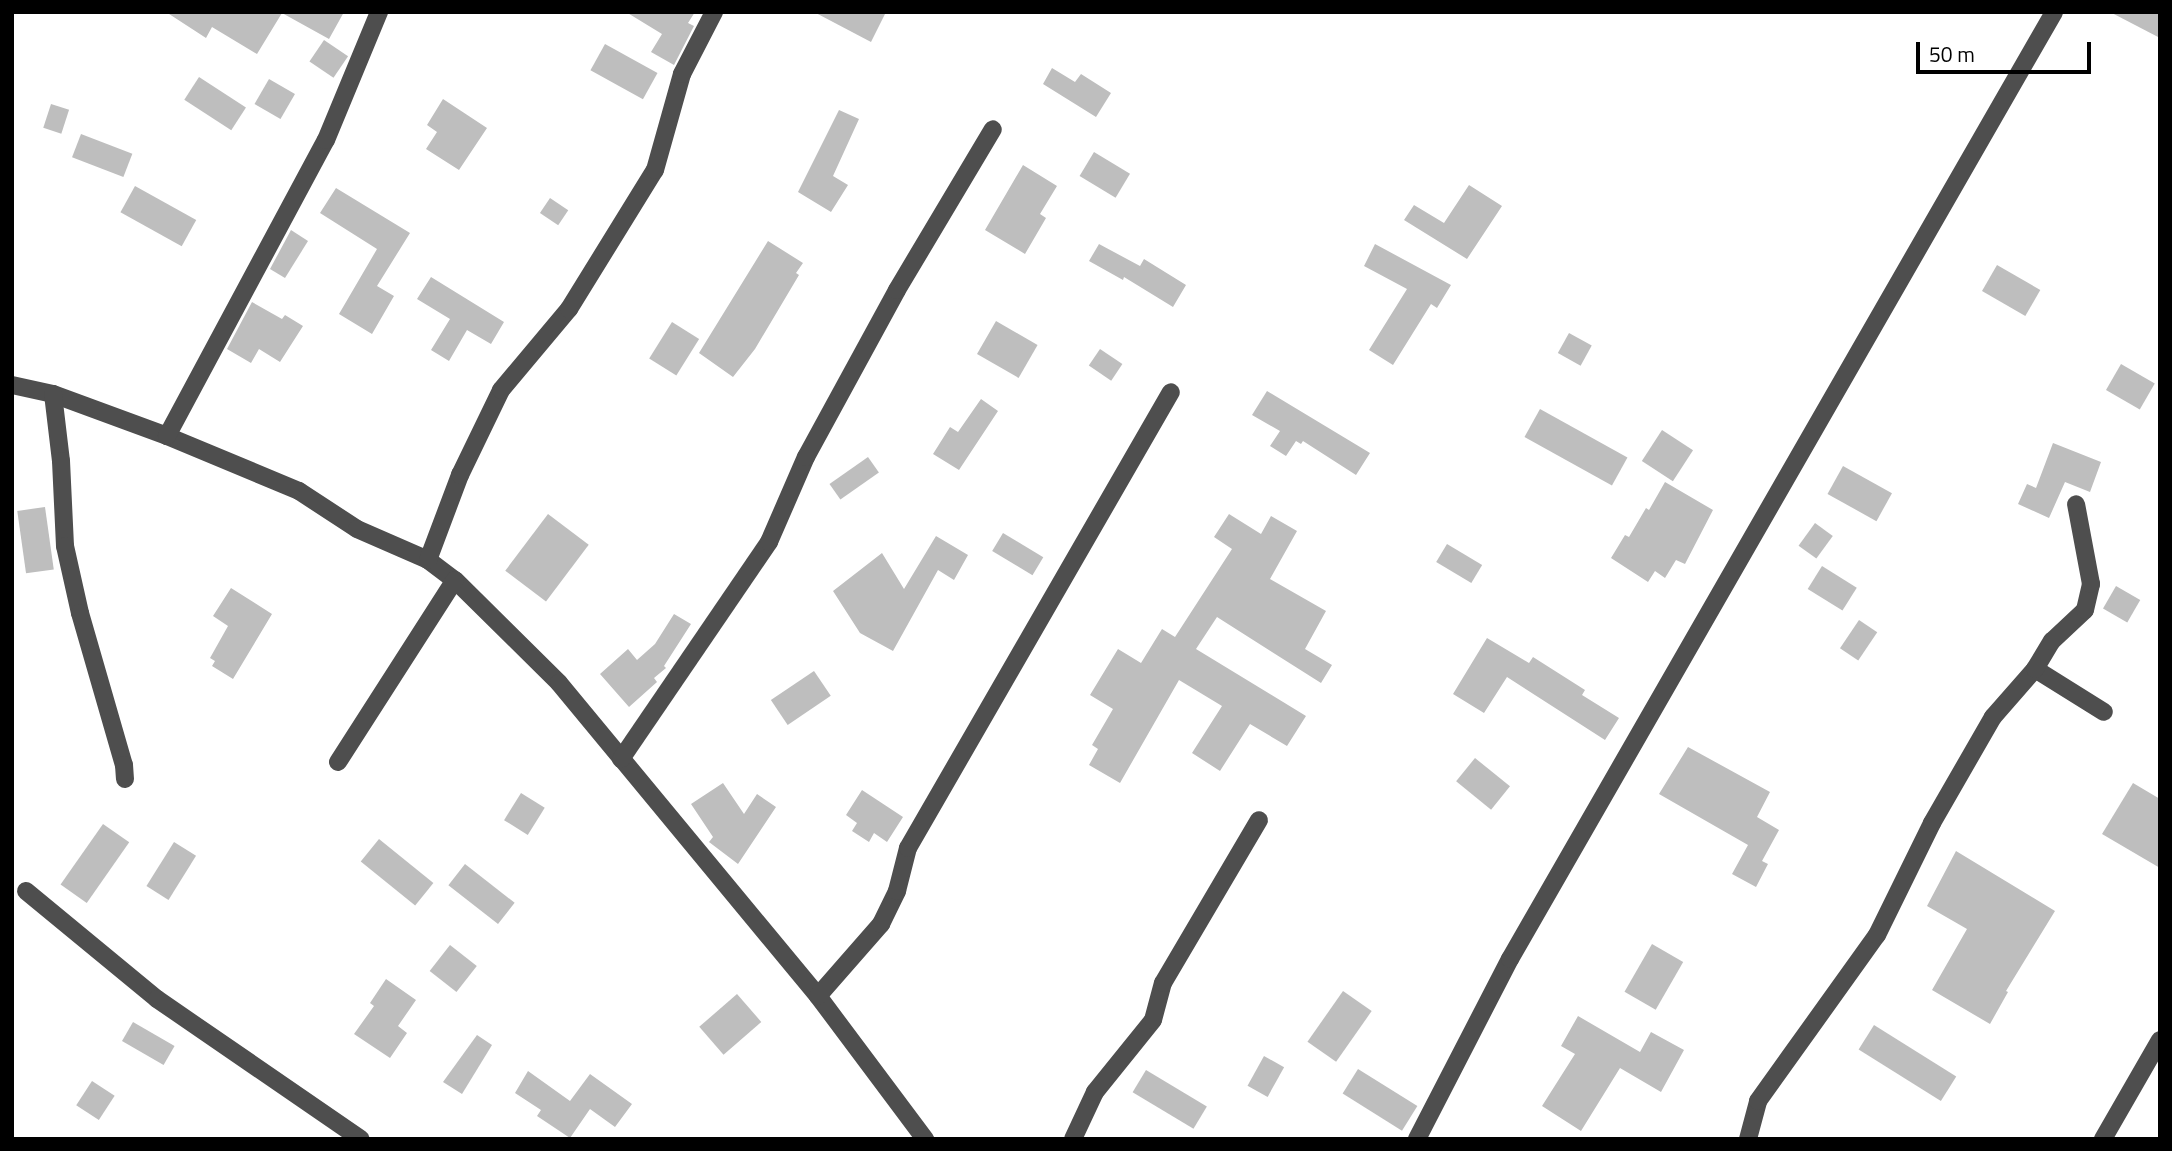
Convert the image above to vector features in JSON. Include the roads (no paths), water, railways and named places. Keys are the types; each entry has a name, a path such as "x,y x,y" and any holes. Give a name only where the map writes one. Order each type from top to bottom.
{"street":[{"path":"167,436 326,140 379,12"},
{"path":"428,561 460,475 501,390 569,309 655,170 682,74 714,12"},
{"path":"1417,1139 1510,958 2054,12"},
{"path":"621,760 769,542 806,457 832,409 897,290 993,129"},
{"path":"12,385 53,394 167,436 299,491 357,528 428,561 455,580 559,682 818,996 925,1139"},
{"path":"818,996 881,924 897,891 908,848 1171,392"},
{"path":"53,394 61,461 65,546 80,613 124,765 125,779"},
{"path":"1748,1139 1758,1101 1877,935 1932,823 1993,716 2035,669 2052,641 2085,610 2090,596 2076,503"},
{"path":"338,762 455,580"},
{"path":"2035,669 2104,712"},
{"path":"1073,1139 1095,1092 1153,1020 1163,983 1259,820"},
{"path":"26,891 157,999 361,1139"},
{"path":"2103,1139 2160,1040"}]}
